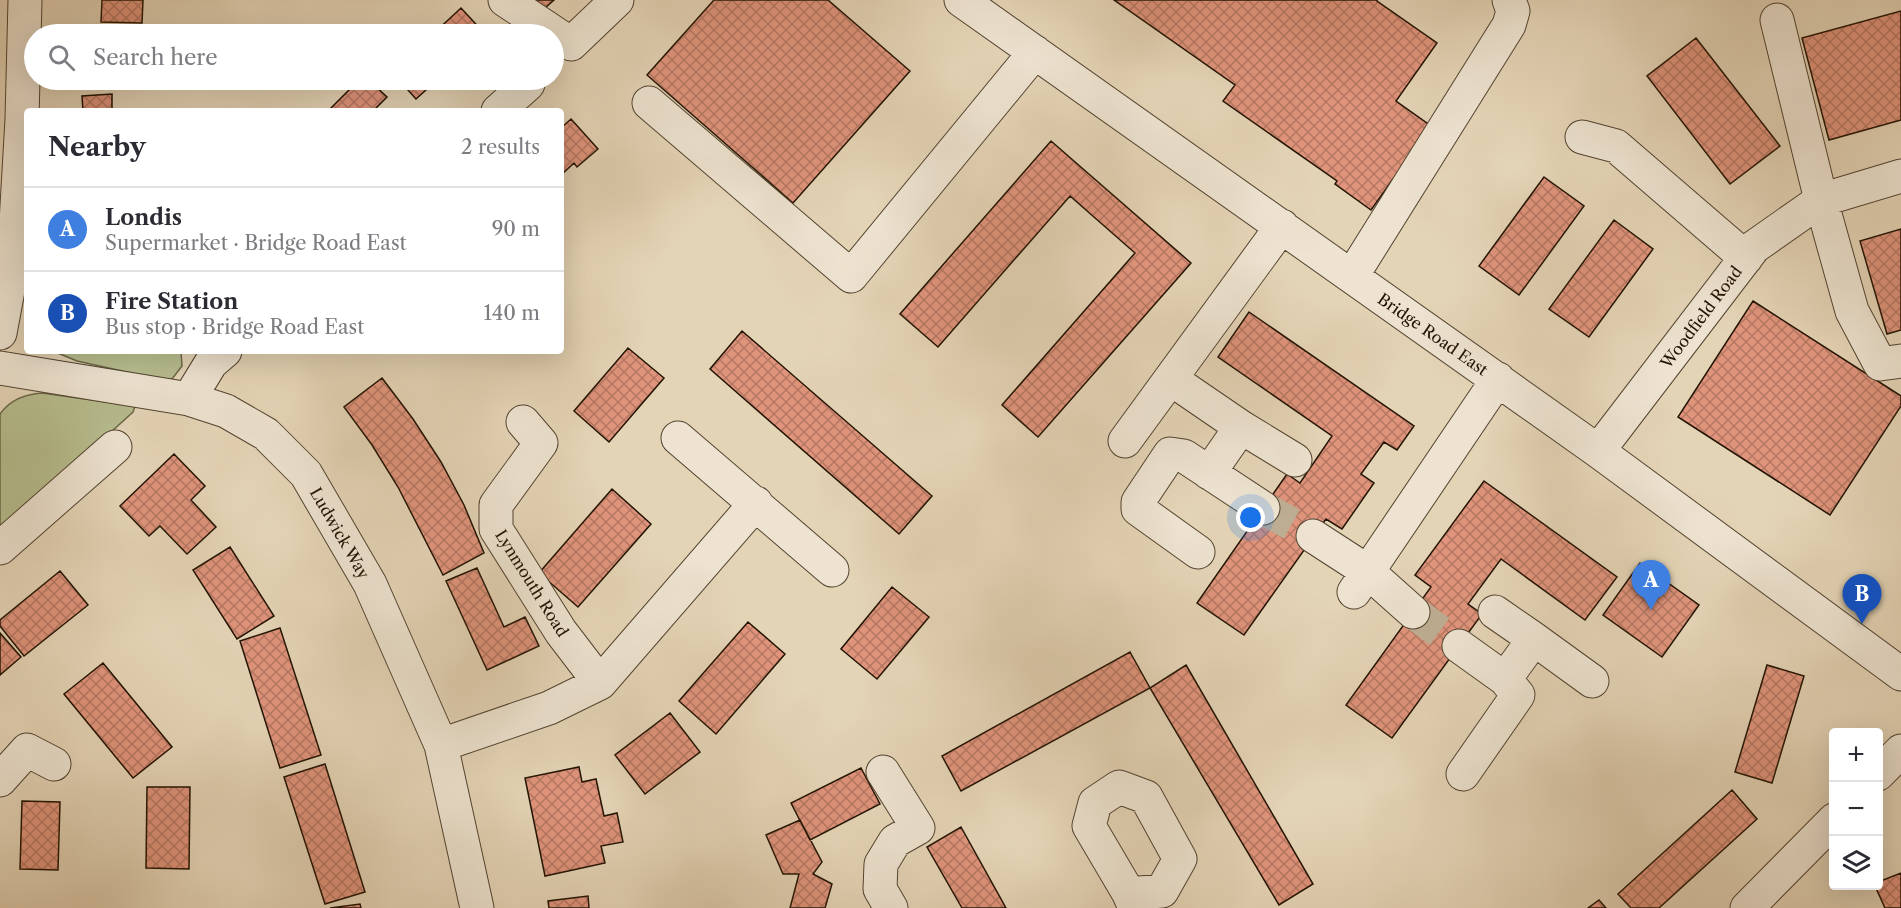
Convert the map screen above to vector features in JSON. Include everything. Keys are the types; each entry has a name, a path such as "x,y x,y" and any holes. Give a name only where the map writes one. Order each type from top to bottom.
{"street":[{"path":"25,24 26,0"},
{"path":"505,0 542,24"},
{"path":"564,39 572,44 617,0"},
{"name":"Bridge Road East","path":"961,0 1498,379 1901,674"},
{"path":"1352,276 1509,24 1513,11 1509,0"},
{"path":"1777,20 1821,200 1852,311 1880,364 1901,361"},
{"path":"0,64 24,38"},
{"path":"0,333 14,258 11,119 24,38"},
{"path":"649,103 850,276 1035,52"},
{"path":"501,108 521,90"},
{"path":"1582,137 1616,146 1746,258"},
{"name":"Woodfield Road","path":"1598,451 1754,247 1821,200 1901,176"},
{"path":"1125,441 1282,226"},
{"path":"189,399 211,355"},
{"name":"Ludwick Way","path":"0,368 189,399 226,411 266,434 306,474 370,584 441,745 477,908"},
{"path":"1360,582 1498,379"},
{"path":"1184,388 1240,427 1295,460"},
{"name":"Lynmouth Road","path":"523,422 541,442 496,505 496,529 561,632 600,683"},
{"path":"1209,473 1240,427"},
{"path":"678,438 832,570"},
{"path":"0,548 115,447"},
{"path":"1198,552 1138,509 1138,502 1170,454 1184,456 1263,508"},
{"path":"441,745 549,708 600,683 756,503"},
{"path":"1313,536 1360,582 1413,612"},
{"path":"1495,612 1592,681"},
{"path":"1506,679 1534,639"},
{"path":"1459,646 1506,679 1517,693 1517,698 1463,774"},
{"path":"0,780 27,750 54,764"},
{"path":"1883,769 1901,751"},
{"path":"883,772 918,828 895,841 881,864 880,889 891,908"},
{"path":"1747,908 1829,824"}],"green space":[{"path":"60,354 181,354 182,366 172,379 163,380 77,361"},
{"path":"42,393 135,406 133,412 0,533 0,414 18,399"}],"building":[{"path":"102,0 143,0 142,23 101,22"},
{"path":"534,0 554,0 545,8"},
{"path":"714,0 828,0 910,71 793,203 647,75"},
{"path":"1114,0 1377,0 1437,43 1396,101 1431,126 1371,210 1335,184 1337,181 1223,101 1235,85"},
{"path":"461,8 476,24 444,24"},
{"path":"1901,11 1901,120 1829,140 1802,38"},
{"path":"1696,38 1780,146 1730,184 1647,76"},
{"path":"349,90 380,90 387,97 376,108 331,108"},
{"path":"408,90 426,90 416,99"},
{"path":"112,94 112,108 83,108 82,96"},
{"path":"571,119 598,149 577,167 574,163 564,172 564,125"},
{"path":"1051,141 1191,263 1038,437 1002,405 1135,253 1070,196 938,347 900,314"},
{"path":"1544,177 1584,206 1519,295 1479,266"},
{"path":"1614,220 1653,249 1589,337 1549,309"},
{"path":"1901,229 1901,330 1887,334 1860,241"},
{"path":"1753,301 1901,396 1901,406 1830,515 1678,417"},
{"path":"1249,312 1414,426 1397,450 1384,442 1361,474 1374,483 1342,529 1326,519 1244,635 1197,603 1287,474 1300,483 1332,436 1218,357"},
{"path":"742,331 932,496 899,534 710,369"},
{"path":"628,348 664,378 609,442 574,411"},
{"path":"382,378 413,419 441,462 464,505 484,553 443,575 398,487 372,445 344,407"},
{"path":"174,454 205,486 191,500 216,527 187,554 160,526 149,536 120,506"},
{"path":"1484,481 1617,577 1585,620 1501,559 1468,604 1482,614 1392,738 1346,705 1431,587 1415,575"},
{"path":"612,489 651,524 578,607 539,573"},
{"path":"230,547 274,616 237,639 193,570"},
{"path":"1640,563 1699,605 1662,657 1603,615"},
{"path":"477,568 504,627 525,617 539,646 487,670 446,581"},
{"path":"60,571 88,605 24,656 0,626 0,620"},
{"path":"892,587 929,617 877,679 841,649"},
{"path":"748,622 785,654 716,734 679,701"},
{"path":"280,628 321,755 280,768 240,641"},
{"path":"0,633 21,657 0,675"},
{"path":"1130,652 1150,688 961,791 942,756"},
{"path":"103,663 172,747 133,778 64,694"},
{"path":"1186,665 1313,884 1279,905 1150,688"},
{"path":"1767,665 1804,676 1772,783 1735,772"},
{"path":"670,713 700,752 645,794 615,755"},
{"path":"325,764 365,892 325,904 284,777"},
{"path":"579,767 582,782 596,779 604,816 617,813 623,842 601,846 605,863 545,876 525,778"},
{"path":"861,768 880,804 810,840 791,803"},
{"path":"147,787 190,787 189,869 146,868"},
{"path":"1732,790 1757,819 1659,908 1631,908 1618,894"},
{"path":"22,801 60,802 58,870 20,869"},
{"path":"800,820 822,862 813,874 832,884 825,908 790,908 799,874 783,874 766,835"},
{"path":"961,827 1006,908 962,908 927,847"},
{"path":"1901,873 1901,908 1885,908 1877,890 1883,890 1883,880"},
{"path":"588,896 589,908 549,908 548,901"},
{"path":"1599,900 1606,908 1588,908"},
{"path":"360,904 361,908 330,908"}],"tunnel":[{"path":"1263,508 1313,536"},
{"path":"1413,612 1459,646"}],"place":[{"name":"Londis","path":"1651,610"},
{"name":"Fire Station","path":"1862,624"}]}
